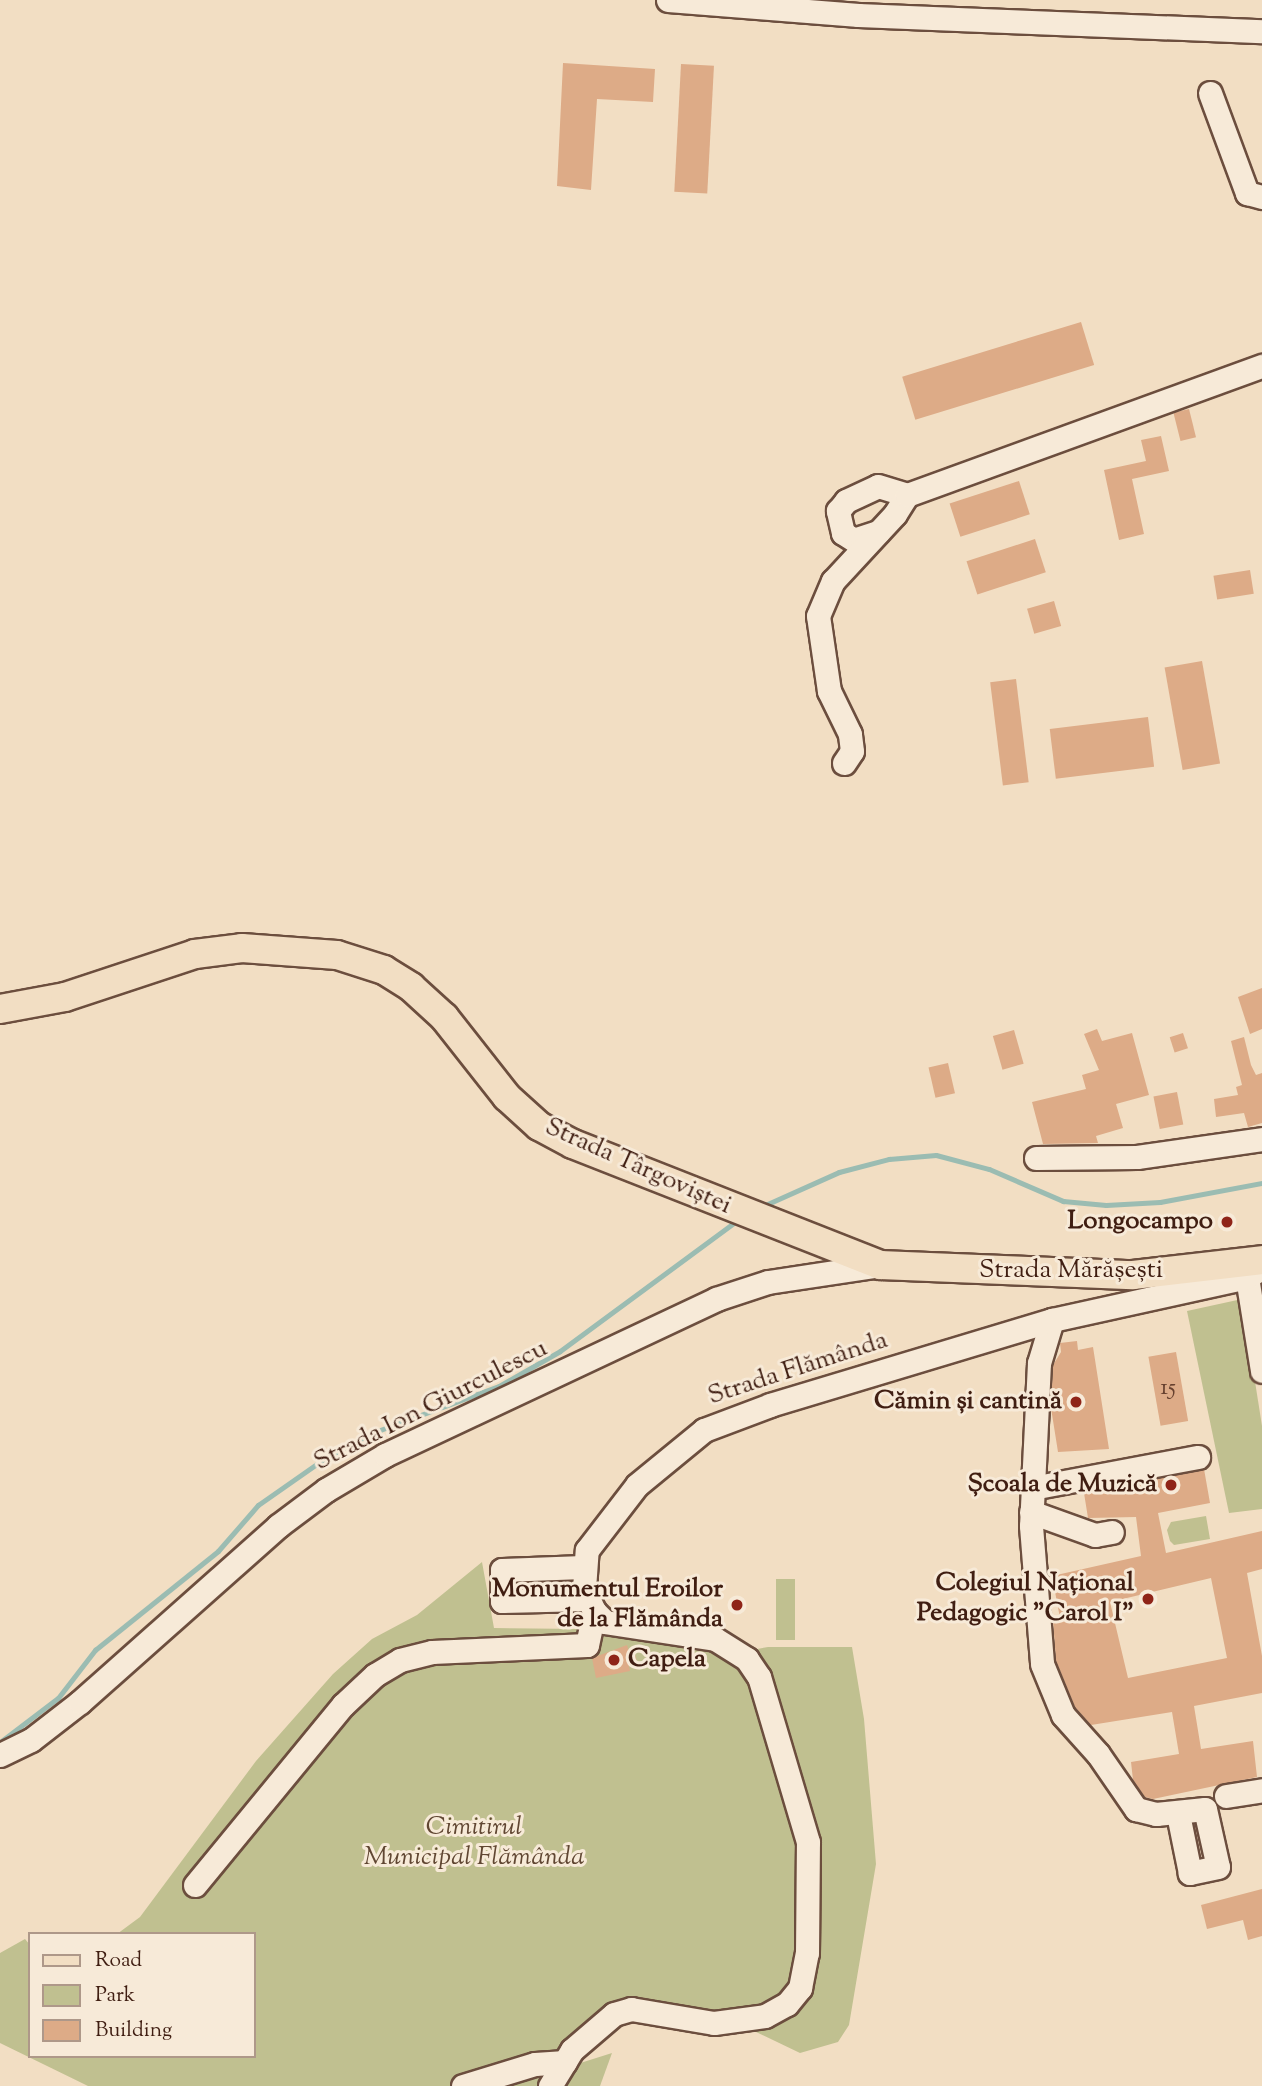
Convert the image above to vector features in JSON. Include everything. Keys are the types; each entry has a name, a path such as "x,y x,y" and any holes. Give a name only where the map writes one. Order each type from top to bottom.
{"main road":[{"name":"Strada Târgoviștei","path":"0,1009 65,997 195,954 242,948 337,955 384,970 411,987 444,1017 507,1097 539,1126 573,1144 880,1265"},
{"name":"Strada Mărășești","path":"880,1265 1133,1275 1257,1268"}],"street":[{"path":"668,0 729,2 858,15 1262,31"},
{"path":"1210,93 1247,193 1262,197"},
{"path":"844,763 852,751 850,734 829,691 818,616 833,581 878,532 907,495 1262,366"},
{"path":"878,532 854,540 843,533 838,511 846,501 878,485 907,495"},
{"path":"1036,1158 1137,1157 1262,1139"},
{"name":"Strada Ion Giurculescu","path":"0,1755 32,1740 80,1702 278,1526 326,1490 385,1455 716,1299 768,1282 880,1265"},
{"path":"1257,1268 1262,1371"},
{"name":"Strada Flămânda","path":"583,1567 587,1550 601,1527 637,1485 705,1430 770,1405 1052,1320 1257,1268"},
{"path":"1052,1320 1039,1363 1031,1512 1042,1664 1059,1706 1136,1808 1178,1814"},
{"path":"1032,1488 1198,1457"},
{"path":"1031,1512 1096,1535 1112,1532"},
{"path":"195,1885 343,1706 374,1675 400,1660 432,1652 587,1645 591,1605 583,1567 502,1570 502,1601 591,1605 605,1622 715,1639 747,1659 759,1677 808,1842 807,1953 800,1989 787,2004 765,2016 714,2023 631,2009 594,2027 565,2062 551,2086"},
{"path":"1226,1796 1262,1790"},
{"path":"463,2086 535,2064 565,2062"}],"green space":[{"path":"1242,1299 1262,1426 1262,1509 1229,1513 1187,1311"},
{"path":"1206,1516 1210,1539 1174,1545 1170,1541 1167,1530 1171,1522"},
{"name":"Cimitirul Municipal Flămânda","path":"482,1562 494,1628 583,1629 741,1652 768,1647 852,1647 864,1719 876,1864 849,2025 838,2042 800,2053 754,2031 706,2029 631,2004 539,2086 88,2086 31,2058 256,2058 256,1932 120,1932 140,1917 256,1761 333,1674 372,1639 417,1615"},
{"path":"776,1579 795,1579 795,1640 776,1640"},
{"name":"Cimitirul Municipal Flămânda","path":"25,1939 28,1943 28,2057 0,2043 0,1953"},
{"path":"612,2053 600,2086 558,2086 574,2065"}],"building":[{"path":"563,63 655,69 653,102 597,99 591,190 557,186"},
{"path":"681,64 714,66 707,194 674,192"},
{"path":"1081,322 1094,365 915,420 902,377"},
{"path":"1189,409 1196,437 1180,441 1173,413"},
{"path":"1161,436 1169,471 1132,479 1144,534 1119,540 1104,470 1146,461 1141,440"},
{"path":"1019,481 1030,514 960,537 950,504"},
{"path":"1035,539 1046,572 977,595 967,561"},
{"path":"1250,570 1254,594 1217,599 1213,576"},
{"path":"1054,601 1061,626 1034,634 1027,609"},
{"path":"1202,661 1220,763 1183,770 1165,668"},
{"path":"1016,679 1029,782 1003,785 990,682"},
{"path":"1148,717 1154,767 1056,779 1050,729"},
{"path":"1262,988 1262,1029 1250,1034 1238,997"},
{"path":"1097,1029 1102,1041 1132,1033 1149,1095 1116,1104 1123,1128 1096,1136 1098,1143 1043,1144 1032,1102 1086,1089 1082,1075 1099,1070 1084,1034"},
{"path":"1014,1030 1024,1064 1002,1070 993,1036"},
{"path":"1183,1033 1188,1048 1175,1053 1170,1037"},
{"path":"1244,1037 1256,1075 1262,1073 1262,1123 1248,1127 1244,1113 1216,1117 1214,1099 1238,1095 1236,1087 1242,1085 1231,1041"},
{"path":"948,1063 955,1093 935,1098 929,1067"},
{"path":"1177,1092 1183,1124 1160,1129 1153,1097"},
{"name":"Cămin și cantină","path":"1077,1341 1078,1350 1093,1347 1109,1449 1058,1452 1051,1408 1053,1365 1061,1352 1060,1343"},
{"path":"1176,1352 1188,1421 1161,1426 1148,1357"},
{"name":"Colegiul Național Pedagogic ”Carol I”","path":"1204,1469 1210,1503 1158,1513 1166,1553 1262,1531 1262,1569 1247,1573 1262,1656 1262,1693 1194,1706 1201,1749 1253,1741 1257,1777 1153,1799 1145,1797 1133,1780 1131,1762 1179,1754 1172,1712 1091,1725 1075,1707 1056,1661 1053,1620 1060,1618 1052,1576 1141,1556 1136,1517 1088,1518 1084,1493","holes":["1211,1578 1227,1658 1128,1678 1110,1602"]},
{"name":"Capela","path":"627,1645 629,1651 634,1651 638,1665 629,1666 630,1671 596,1678 592,1658"},
{"path":"1262,1889 1262,1936 1248,1940 1243,1920 1207,1929 1201,1905"}],"waterway":[{"path":"763,1206 839,1172 889,1159 936,1155 989,1169 1063,1201 1106,1205 1160,1202 1262,1183"},
{"path":"0,1742 58,1698 95,1650 218,1551 258,1505 325,1458 372,1433 499,1386 560,1351 732,1224"}],"place":[{"name":"Longocampo","path":"1227,1222"},
{"name":"Cămin și cantină","path":"1076,1402"},
{"name":"Şcoala de Muzică","path":"1171,1485"},
{"name":"Colegiul Național Pedagogic ”Carol I”","path":"1148,1599"},
{"name":"Monumentul Eroilor de la Flămânda","path":"737,1605"},
{"name":"Capela","path":"614,1660"}]}
